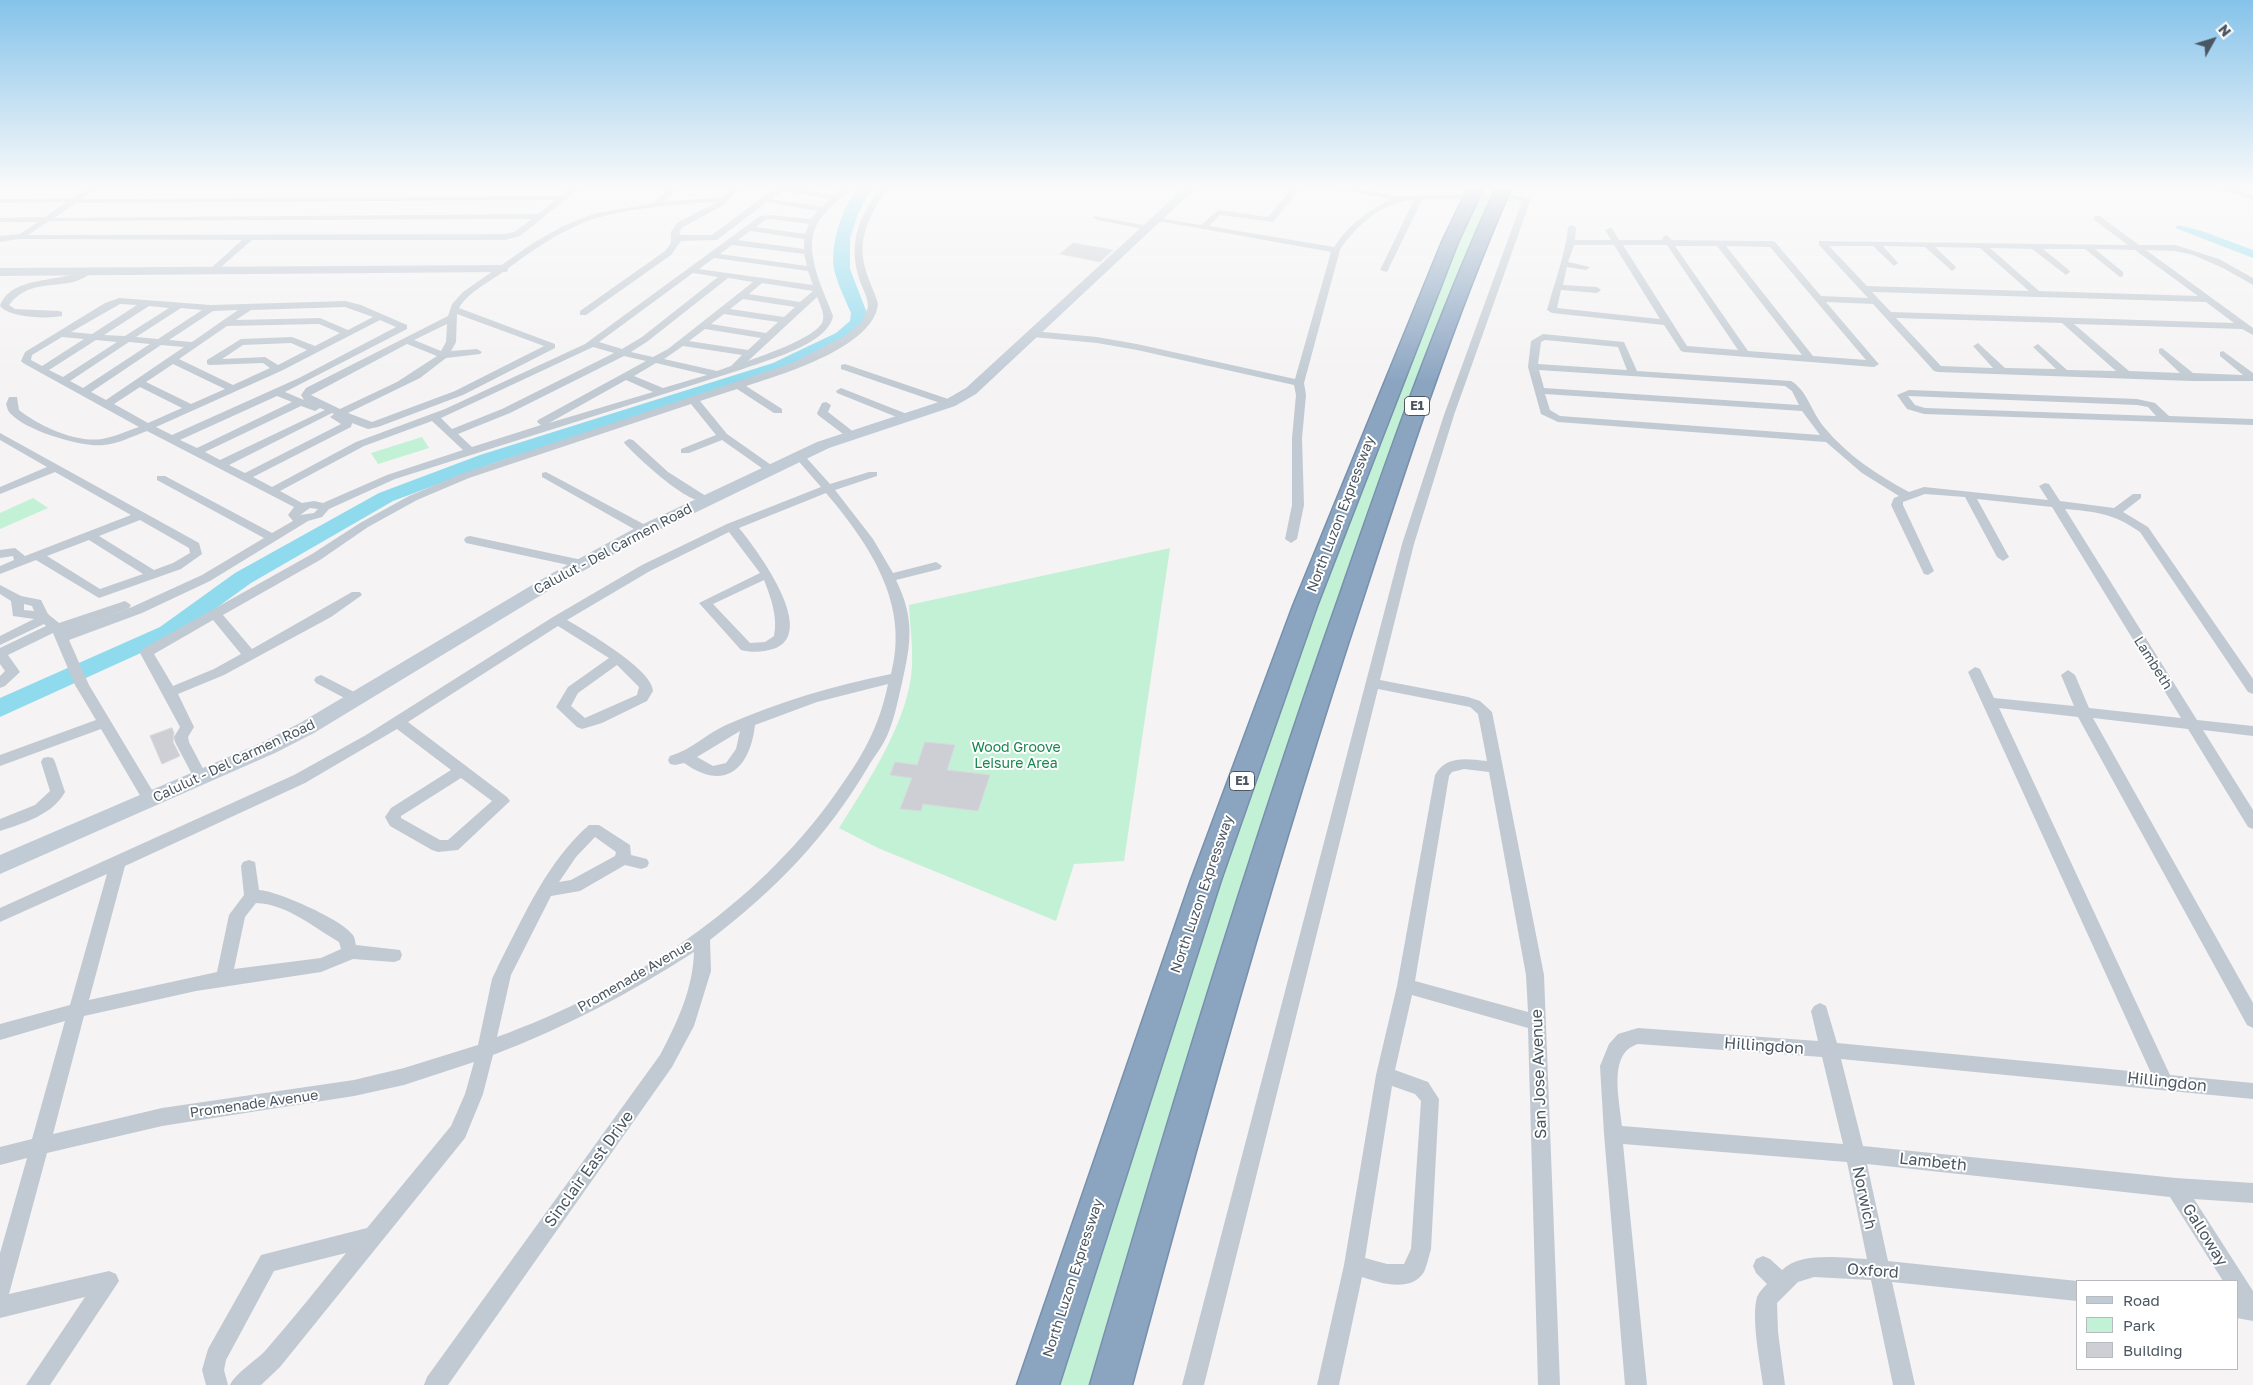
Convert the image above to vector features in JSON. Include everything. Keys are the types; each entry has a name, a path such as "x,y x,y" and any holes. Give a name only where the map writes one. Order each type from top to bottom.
{"highway":[{"name":"North Luzon Expressway","path":"1038,1385 1206,880 1299,624 1383,406 1446,253"},
{"name":"E1","path":"1111,1385 1252,899 1316,698 1408,431 1475,253"}],"main road":[{"name":"Calulut - Del Carmen Road","path":"0,866 308,728 582,564 705,500 851,434 908,418 950,403 979,384 1122,253"},
{"path":"0,272 502,269"}],"street":[{"path":"213,271 233,253"},
{"path":"340,413 424,372 444,355 449,348 452,336 453,314 456,304 502,269 528,253"},
{"path":"583,313 668,253"},
{"path":"272,491 376,437 469,403 592,343 717,253"},
{"path":"173,439 277,392 404,327 380,318 358,306 345,304 211,308 125,301 114,302 26,357 26,361 42,370 148,427 272,491 303,513 318,515 324,510 323,506 391,477 524,432 618,406 718,374 792,346 820,331 827,324 828,316 807,253"},
{"path":"200,778 182,742 181,737 187,727 170,692 147,653 316,557 364,525 413,498 466,476 814,358 840,344 855,334 865,324 874,306 860,266 858,253"},
{"path":"1291,539 1298,506 1297,438 1301,394 1299,384 1335,253"},
{"path":"1384,270 1392,253"},
{"path":"1193,1385 1408,544 1449,415 1507,253"},
{"path":"1567,253 1552,310 1665,322"},
{"path":"1623,253 1665,322 1684,349 1874,364 1779,253"},
{"path":"1676,253 1745,354"},
{"path":"1727,253 1810,358"},
{"path":"1831,253 1938,368 2128,376 2253,378"},
{"path":"1884,253 1894,263"},
{"path":"1936,253 1952,268"},
{"path":"1991,253 2036,293"},
{"path":"2042,253 2066,272"},
{"path":"2094,253 2120,274"},
{"path":"2145,253 2249,329"},
{"path":"2194,253 2234,269 2253,282"},
{"path":"712,256 812,269"},
{"path":"1563,264 1586,266"},
{"path":"691,270 820,289"},
{"path":"59,314 15,312 2,306 13,295 32,283 67,281 88,271"},
{"path":"451,433 506,412 623,353 645,339 726,275"},
{"path":"524,432 655,360 682,343 761,280"},
{"path":"1559,287 1597,290"},
{"path":"1865,288 2206,299"},
{"path":"732,369 766,336 820,289"},
{"path":"742,296 802,305"},
{"path":"1819,299 1876,302"},
{"path":"42,370 147,303"},
{"path":"63,381 178,306"},
{"path":"84,392 211,308"},
{"path":"108,404 247,308"},
{"path":"722,311 784,320"},
{"path":"453,314 552,346 459,393 374,426 368,426 309,399 306,395 310,390 407,341 453,314"},
{"path":"1889,315 2064,320 2249,329"},
{"path":"13,399 11,404 14,412 22,418 59,435 90,444 105,442 148,427 191,408 277,369 380,318"},
{"path":"2234,318 2253,318"},
{"path":"2064,320 2128,376"},
{"path":"226,323 320,321 350,334"},
{"path":"704,326 766,336"},
{"path":"61,334 194,345"},
{"path":"1033,334 1097,340 1137,347 1299,384"},
{"path":"1633,372 1623,346 1620,344 1543,337 1536,341 1533,367 1545,412 1558,419 1827,439"},
{"path":"196,370 212,362 236,343 241,342 292,340 316,350"},
{"path":"407,341 444,355 477,352"},
{"path":"592,343 623,353 718,374"},
{"path":"682,343 749,353"},
{"path":"1978,346 2002,370"},
{"path":"2038,347 2064,372"},
{"path":"2162,351 2192,378"},
{"path":"2223,354 2253,378"},
{"path":"173,360 233,389"},
{"path":"212,362 265,360 277,369"},
{"path":"845,367 950,403"},
{"path":"1533,367 1787,383 1796,387 1804,408 1827,439 1884,484 1906,495"},
{"path":"626,376 663,392"},
{"path":"140,383 191,408"},
{"path":"737,385 778,411"},
{"path":"841,391 908,418"},
{"path":"1540,391 1804,408"},
{"path":"277,392 327,413 347,423 347,425 376,437"},
{"path":"2167,420 2151,406 2137,402 1910,393 1902,395 1912,407 1924,411 1992,417 2253,422"},
{"path":"593,394 618,406"},
{"path":"693,400 722,436 770,469"},
{"path":"197,452 301,402"},
{"path":"826,405 822,413 851,434"},
{"path":"221,464 327,413"},
{"path":"434,417 470,451"},
{"path":"245,477 347,425"},
{"path":"0,436 54,468 141,515 194,546 197,550 196,554 177,566 103,594 96,594 38,556"},
{"path":"685,451 722,436"},
{"path":"629,442 643,458 671,480 705,500"},
{"name":"Promenade Avenue","path":"0,1156 162,1118 355,1088 407,1076 487,1050 605,996 702,936 743,906 770,881 826,820 874,747 887,718 904,638 899,605 889,578 871,545 799,456"},
{"path":"2,488 54,468"},
{"path":"0,915 271,792 328,764 399,722 558,620 646,568 731,526 826,488 873,474"},
{"path":"546,475 645,530"},
{"path":"161,478 273,538"},
{"path":"2045,486 2054,503"},
{"path":"1928,571 1897,505 1898,500 1906,495 1924,490 2054,503 2116,512 2144,530 2253,689"},
{"path":"1970,495 2002,557"},
{"path":"2116,512 2136,496"},
{"name":"Lambeth","path":"2054,503 2253,823"},
{"path":"0,641 138,610 206,578 273,538 303,513"},
{"path":"0,570 141,515"},
{"path":"731,526 767,574 776,594 782,619 781,635 777,642 766,646 746,647 705,603 767,574"},
{"path":"91,536 154,575"},
{"path":"470,540 582,564"},
{"path":"0,554 15,552 19,555 21,562"},
{"path":"889,578 936,566"},
{"path":"0,589 17,599 18,613 54,630 82,685 150,800"},
{"path":"170,692 219,672 356,595"},
{"path":"216,614 244,646 249,656"},
{"path":"558,620 618,658 646,686 646,691 642,698 597,720 582,724 563,707 568,696 618,658"},
{"path":"0,683 13,672 0,654 54,630"},
{"path":"1975,672 2164,1081"},
{"path":"2068,675 2084,714 2253,1020"},
{"path":"748,722 746,744 728,774 704,769 681,759 713,739 748,722 809,699 857,685 896,678"},
{"path":"321,680 358,699"},
{"name":"San Jose Avenue","path":"1372,683 1463,700 1475,704 1485,712 1535,975 1549,1385"},
{"path":"1989,702 2084,714 2253,731"},
{"path":"0,761 105,722"},
{"path":"399,722 460,771 502,801 487,812 462,839 452,846 438,846 395,822 393,817 396,812 460,771"},
{"path":"0,825 43,807 54,800 58,792 48,762"},
{"path":"1328,1385 1354,1265 1385,1075 1406,986 1442,775 1447,768 1464,764 1494,767"},
{"path":"241,1385 254,1377 272,1359 458,1132 471,1107 487,1050 502,978 528,924 562,864 594,829 624,849 623,859"},
{"path":"548,890 574,886 623,859 641,863"},
{"path":"0,1290 75,1010 118,862"},
{"path":"224,978 237,915 252,896 249,866"},
{"path":"252,896 266,896 279,901 346,938 350,952"},
{"name":"Sinclair East Drive","path":"435,1385 666,1061 685,1026 702,971 702,936"},
{"path":"0,1032 75,1010 224,978 333,963 350,952 394,955"},
{"path":"1406,986 1538,1023"},
{"name":"Norwich","path":"1820,1012 1855,1154 1904,1385"},
{"name":"Hillingdon","path":"1636,1385 1613,1134 1609,1066 1621,1036 1830,1050 2253,1091"},
{"path":"1354,1265 1395,1275 1407,1274 1416,1266 1421,1250 1430,1099 1421,1088 1385,1075"},
{"name":"Lambeth","path":"1613,1134 1855,1154 2176,1188 2253,1192"},
{"name":"Galloway","path":"2176,1188 2234,1280"},
{"path":"217,1385 213,1370 216,1356 268,1262 374,1236"},
{"path":"1763,1266 1781,1284"},
{"name":"Oxford","path":"1774,1385 1767,1332 1767,1300 1792,1274 1814,1268 1879,1270 2076,1291"},
{"path":"0,1307 109,1280 37,1385"},
{"name":"Galloway","path":"2238,1286 2253,1310"},
{"path":"2238,1308 2253,1310"}],"green space":[{"path":"1453,253 1477,253 1096,1385 1051,1385 1259,754"},
{"path":"422,437 429,448 378,464 371,453"},
{"path":"33,498 48,508 0,529 0,513"},
{"name":"Wood Groove Leisure Area","path":"1170,548 1124,861 1074,864 1056,921 878,848 839,828 874,771 904,707 912,666 909,605"}],"water":[{"path":"2239,253 2253,253 2253,258"}],"building":[{"path":"1062,253 1110,253 1100,262 1060,254"},
{"path":"172,728 174,733 173,742 180,756 162,764 150,736"},
{"path":"925,742 955,745 947,770 990,775 978,811 923,804 921,811 900,809 912,778 890,775 895,762 917,765"}],"waterway":[{"path":"0,708 168,632 243,578 386,497 487,459 779,367 842,337 858,321 859,313 842,269 842,253"}]}
